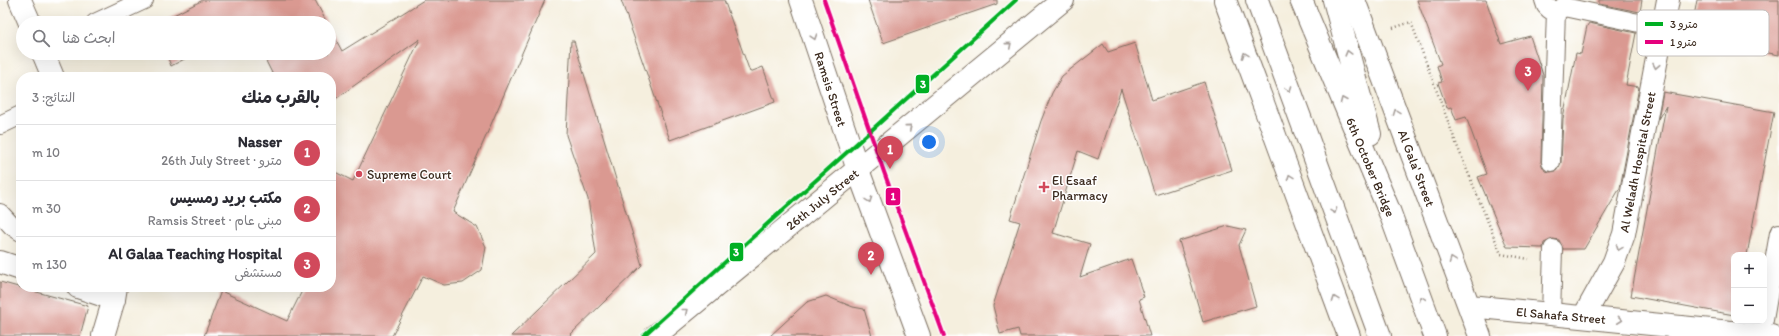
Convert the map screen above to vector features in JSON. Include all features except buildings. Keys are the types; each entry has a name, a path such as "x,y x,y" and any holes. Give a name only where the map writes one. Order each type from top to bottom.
{"main road":[{"path":"20,0 27,16"},
{"name":"Ramsis Street","path":"801,0 858,170 919,336"},
{"name":"26th July Street","path":"655,336 1063,0"},
{"path":"1225,0 1349,336"},
{"path":"1257,0 1380,336"},
{"name":"6th October Bridge","path":"1301,0 1390,213 1435,336"},
{"path":"1334,0 1390,213"},
{"name":"Al Gala' Street","path":"1354,0 1480,336"},
{"name":"Al Weladh Hospital Street","path":"1666,10 1668,0"},
{"name":"Al Weladh Hospital Street","path":"1584,316 1614,262 1624,234 1658,56"},
{"path":"46,60 51,72"},
{"path":"0,262 16,267"},
{"path":"103,336 115,293"},
{"name":"El Sahafa Street","path":"1470,306 1551,315 1765,328"}],"lane":[{"path":"110,16 144,0"},
{"path":"1551,162 1558,4 1637,22"},
{"path":"0,124 16,117"},
{"path":"0,213 16,229"},
{"path":"1765,328 1779,233"},
{"path":"1551,315 1553,256"}],"path":[{"path":"1368,38 1411,22 1456,143 1501,254 1553,256"}],"metro line":[{"name":"1","path":"824,0 884,172 944,336"},
{"name":"3","path":"643,336 1016,0"}],"place":[{"name":"Al Galaa Teaching Hospital","path":"1528,91"},
{"name":"Nasser","path":"890,169"},
{"name":"Supreme Court","path":"359,174"},
{"name":"El Esaaf Pharmacy","path":"1044,187"},
{"name":"مكتب بريد رمسيس","path":"871,275"}]}
